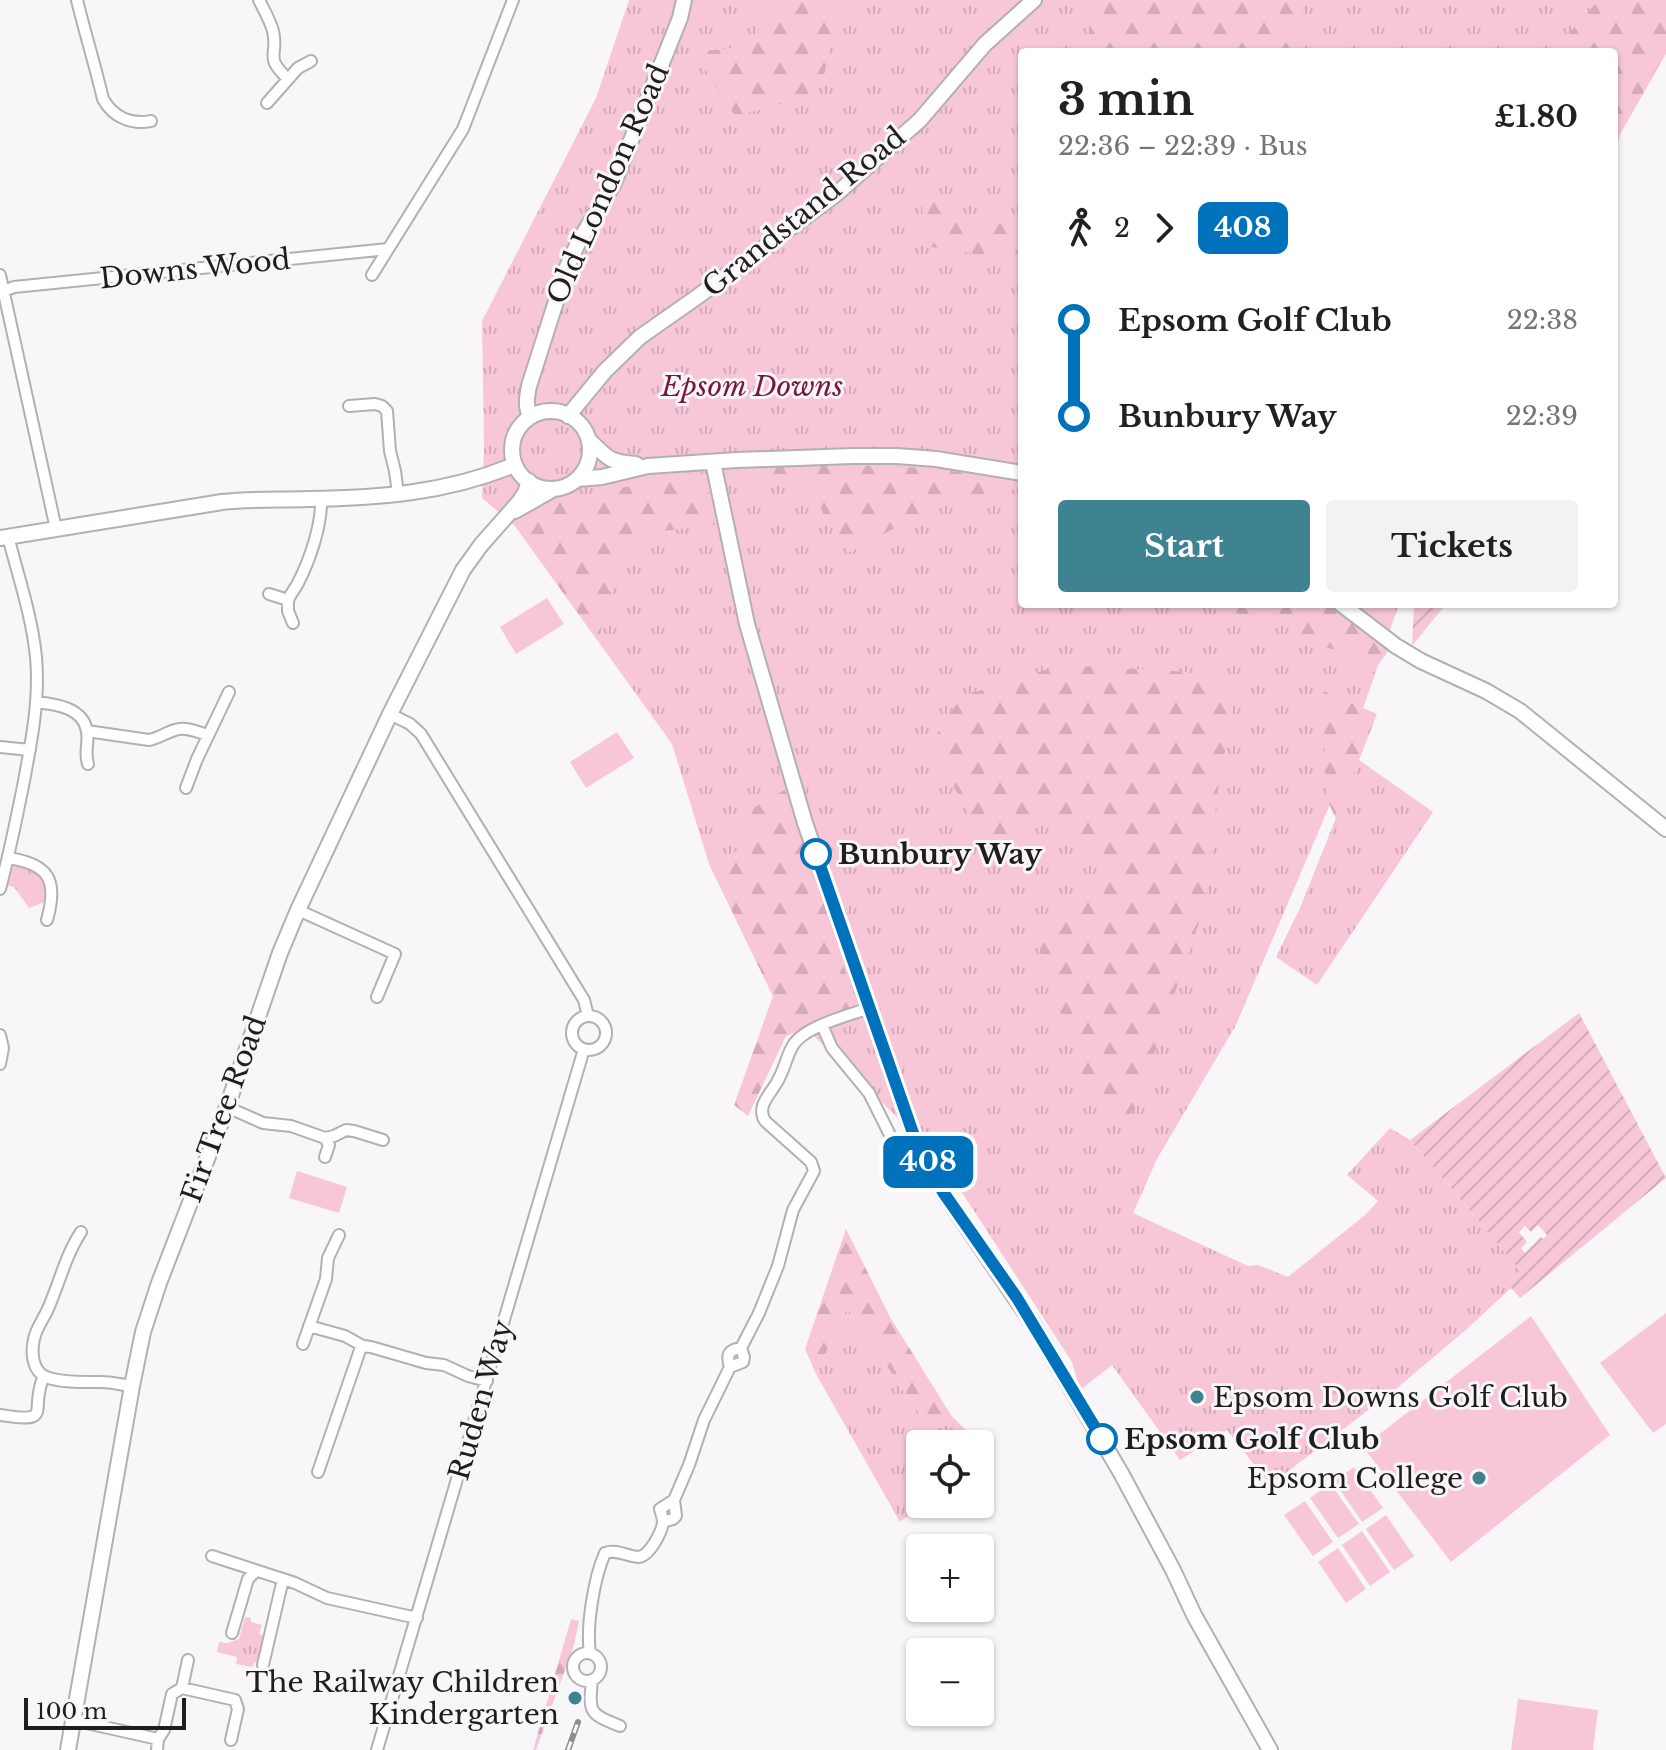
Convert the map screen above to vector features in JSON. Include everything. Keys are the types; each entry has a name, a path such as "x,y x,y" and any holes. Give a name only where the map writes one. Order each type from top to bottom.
{"main road":[{"name":"Old London Road","path":"530,416 527,410 529,386 567,267 614,183 680,18 684,0"},
{"name":"Grandstand Road","path":"568,416 605,371 640,337 835,195 920,120 985,44 1034,0"},
{"path":"589,440 587,464 577,479 564,487 552,490 529,481 521,476 514,465 512,452 517,430 530,416 546,412 568,416 581,426 589,440 607,458 618,463 648,466 897,456 950,460 1018,472"},
{"path":"713,462 747,624 805,823 914,1136 943,1192 1017,1298 1080,1402 1131,1490 1194,1615 1270,1750"},
{"path":"4,537 222,502 398,494 459,485 514,465"},
{"path":"577,479 602,477 648,466"},
{"name":"Fir Tree Road","path":"68,1750 132,1386 143,1332 159,1283 298,910 390,714 463,570 509,515 525,493 529,481"},
{"name":"Fir Tree Road","path":"509,515 552,490"},
{"path":"1346,608 1421,661 1486,691 1520,711 1666,829"}],"street":[{"path":"77,0 107,106 130,122 151,121"},
{"path":"259,0 273,32 272,59 288,79"},
{"path":"372,275 463,129 513,0"},
{"path":"267,103 298,68 311,61"},
{"name":"Downs Wood","path":"2,293 14,287 388,249"},
{"path":"0,275 56,529"},
{"path":"349,406 375,404 387,411 398,494"},
{"path":"293,623 288,600 318,532 321,499"},
{"path":"0,889 30,750 36,702 36,659 30,621 4,537"},
{"path":"269,594 288,600"},
{"path":"186,788 229,692"},
{"path":"36,702 58,705 71,710 81,719 87,731 85,754 88,764"},
{"name":"Ruden Way","path":"390,714 410,724 421,734 584,1000 588,1016"},
{"path":"87,731 149,740 176,729 208,735"},
{"path":"0,747 30,750"},
{"path":"8,858 37,866 46,873 52,886 53,899 47,920"},
{"path":"298,910 395,954 377,997"},
{"path":"590,1653 590,1619 605,1553 615,1551 641,1557 645,1555 663,1522 676,1516 674,1500 704,1420 730,1367 743,1362 741,1348 778,1266 793,1210 814,1171 811,1162 765,1121 762,1117 763,1104 782,1075 793,1043 822,1025 869,1008"},
{"name":"Ruden Way","path":"588,1016 600,1020 606,1031 597,1048 584,1049 575,1042 572,1030 578,1020 588,1016"},
{"path":"822,1025 832,1048 869,1093 889,1133"},
{"path":"0,1035 3,1048 0,1064"},
{"name":"Ruden Way","path":"377,1750 584,1049"},
{"path":"227,1107 263,1123 291,1126 325,1138 346,1130 383,1140"},
{"path":"325,1138 329,1145 325,1157"},
{"path":"81,1232 37,1327 33,1359 44,1376 132,1386"},
{"path":"303,1344 326,1279 328,1258 339,1235"},
{"path":"309,1326 345,1336 363,1346 444,1365 487,1381"},
{"path":"318,1472 363,1346"},
{"path":"0,1415 34,1417 38,1411 44,1376"},
{"path":"212,1556 283,1579 327,1598 417,1618"},
{"path":"232,1633 248,1579 256,1571"},
{"path":"263,1665 283,1579"},
{"path":"590,1653 601,1664 599,1675 587,1682 573,1670 576,1659 590,1653"},
{"path":"182,1688 188,1660"},
{"path":"592,1681 591,1708 596,1716 620,1726"},
{"path":"73,1720 158,1745 172,1694 182,1688 235,1700 238,1709 231,1740"}],"green space":[{"name":"Epsom Downs Golf Club","path":"629,0 1666,0 1666,54 1618,142 1618,48 1018,48 1018,608 1398,608 1331,802 1236,1025 1157,1159 1133,1213 1248,1266 1258,1265 1288,1277 1378,1201 1347,1175 1390,1128 1410,1140 1521,1271 1511,1278 1511,1288 1468,1328 1396,1389 1270,1485 1227,1430 1180,1460 1112,1365 1080,1390 1072,1362 941,1160 773,996 709,864 672,744 515,526 482,498 482,321 596,98"},
{"path":"764,0 842,0 824,75 804,98 735,116 694,52 752,46 768,8"},
{"path":"1095,0 1305,0 1294,48 1088,48"},
{"path":"1599,0 1666,0 1666,52 1618,141 1618,48 1556,48"},
{"path":"921,194 990,225 1018,223 1018,259 925,246"},
{"path":"850,465 929,468 1018,480 1018,487 983,504 943,502 850,552 824,516 811,478 746,479 743,468"},
{"path":"690,473 706,483 717,524 625,536 598,641 515,526 534,507"},
{"path":"547,598 564,624 516,654 500,627"},
{"path":"1208,608 1332,608 1351,617 1388,651 1368,679 1347,653 1301,641 1300,631 1269,620"},
{"path":"1414,608 1443,608 1412,646"},
{"path":"1062,665 1188,672 1236,690 1218,789 1204,908 1134,1112 1107,1123 1090,1098 1034,934 1099,871 1064,822 1014,823 1017,874 973,823 931,743 962,696"},
{"path":"1323,691 1377,714 1336,819 1326,797"},
{"path":"617,732 634,758 586,788 570,762"},
{"path":"1359,760 1433,812 1317,985 1276,957 1300,908"},
{"path":"788,788 858,1006 786,1036 748,1116 734,1105 773,996 709,864 748,845 744,813"},
{"path":"8,858 37,866 53,899 29,908 14,887 1,884"},
{"path":"1579,1013 1666,1178 1520,1298 1511,1288 1511,1278 1520,1270 1410,1140","holes":["1538,1225 1547,1235 1525,1253 1521,1248 1527,1242 1519,1232 1525,1226 1531,1232"]},
{"path":"297,1171 347,1187 339,1213 289,1198"},
{"path":"846,1229 890,1317 951,1415 927,1425 847,1308 816,1374 805,1349"},
{"path":"847,1308 927,1425 951,1415 965,1430 906,1430 906,1517 900,1522 816,1374"},
{"path":"1666,1313 1666,1424 1653,1433 1600,1363"},
{"path":"1531,1316 1610,1435 1451,1562 1363,1447"},
{"path":"1354,1467 1383,1508 1362,1522 1334,1481"},
{"path":"1330,1483 1359,1524 1338,1538 1310,1498"},
{"path":"1305,1501 1333,1542 1313,1556 1284,1515"},
{"path":"1386,1515 1414,1556 1394,1570 1366,1529"},
{"path":"1362,1531 1390,1572 1370,1586 1342,1545"},
{"path":"1338,1548 1366,1589 1346,1603 1318,1562"},
{"path":"245,1617 262,1625 259,1634 267,1637 261,1661 255,1662 252,1667 236,1664 237,1657 217,1652 219,1642 239,1639"},
{"path":"571,1619 579,1621 574,1645 536,1750 533,1750"},
{"path":"1518,1699 1598,1710 1593,1750 1511,1750"}],"railway":[{"path":"568,1750 578,1722"}],"bus line":[{"name":"408","path":"816,854 914,1136 943,1192 1017,1298 1102,1439"}],"place":[{"name":"Bunbury Way","path":"816,854"},
{"name":"Epsom Downs Golf Club","path":"1197,1397"},
{"name":"Epsom Golf Club","path":"1102,1439"},
{"name":"Epsom College","path":"1479,1478"},
{"name":"The Railway Children Kindergarten","path":"575,1698"}],"park label":[{"name":"Epsom Downs","path":"752,386"}]}
